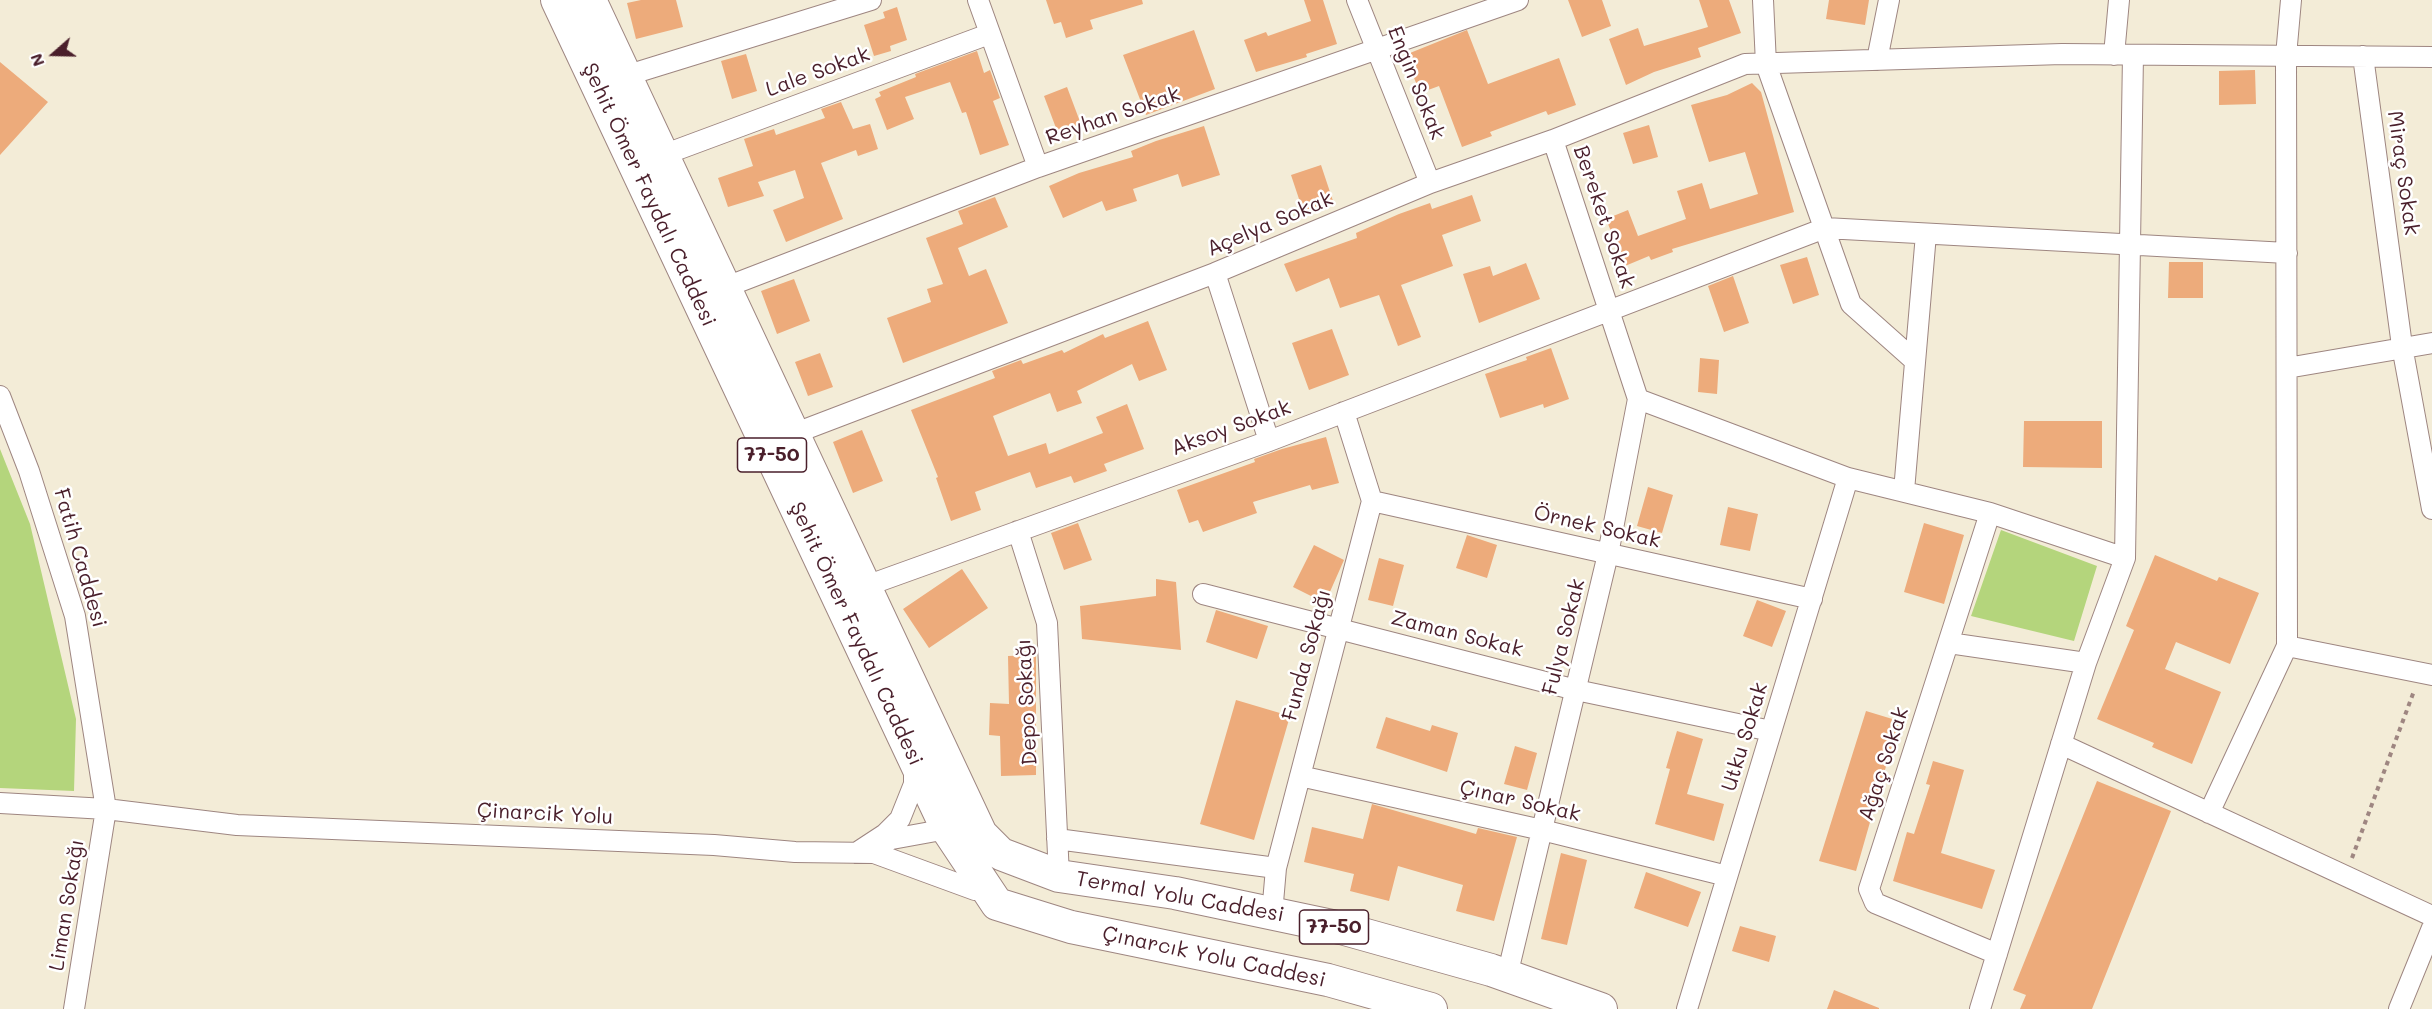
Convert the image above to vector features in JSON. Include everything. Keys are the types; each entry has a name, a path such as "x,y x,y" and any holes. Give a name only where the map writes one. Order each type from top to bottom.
{"main road":[{"name":"Şehit Ömer Faydalı Caddesi","path":"557,0 947,829 986,897"},
{"name":"Şehit Ömer Faydalı Caddesi","path":"590,0 793,434 991,844"},
{"name":"Termal Yolu Caddesi","path":"991,844 1059,876 1175,893 1341,928 1507,976 1601,1009"},
{"name":"Çınarcık Yolu Caddesi","path":"986,897 1071,927 1328,980 1431,1009"}],"street":[{"path":"626,76 871,0"},
{"path":"978,0 1038,167"},
{"name":"Engin Sokak","path":"1357,0 1430,183"},
{"name":"Reyhan Sokak","path":"726,287 1038,167 1518,0"},
{"path":"1763,0 1766,64 1851,304 1915,361"},
{"path":"1877,60 1889,0"},
{"path":"1980,1009 2086,663 2125,558 2131,244 2124,55 2119,0"},
{"path":"2209,813 2287,646 2286,56 2291,0"},
{"name":"Lale Sokak","path":"663,155 989,33"},
{"name":"Açelya Sokak","path":"793,434 1215,273 1430,183 1553,140 1745,64 2124,55 2432,57"},
{"name":"Miraç Sokak","path":"2363,56 2402,346 2432,509"},
{"name":"Bereket Sokak","path":"1553,140 1610,309"},
{"path":"1825,228 2287,253"},
{"name":"Aksoy Sokak","path":"866,585 1269,441 1825,228"},
{"path":"1904,491 1926,234"},
{"path":"1215,273 1269,441"},
{"name":"Fulya Sokak","path":"1507,976 1608,554 1638,399 1610,309"},
{"path":"2287,368 2402,346 2432,343"},
{"name":"Fatih Caddesi","path":"0,396 29,471 75,616 106,809"},
{"path":"1638,399 1848,478 1990,513 2125,558"},
{"path":"1344,412 1372,501"},
{"name":"Utku Sokak","path":"1687,1009 1848,478"},
{"name":"Örnek Sokak","path":"1372,501 1812,599"},
{"name":"Funda Sokağı","path":"1272,914 1276,868 1372,501"},
{"name":"Ağaç Sokak","path":"1990,513 1869,889 1875,903 1997,954"},
{"name":"Depo Sokağı","path":"1018,531 1047,623 1059,876"},
{"name":"Zaman Sokak","path":"1203,594 1576,690 1771,732"},
{"path":"1949,643 2086,663"},
{"path":"2287,646 2426,674"},
{"path":"2061,744 2432,916"},
{"path":"856,854 885,834 900,819 914,784 914,758"},
{"name":"Çınar Sokak","path":"1300,776 1542,830 1727,876"},
{"name":"Çinarcik Yolu","path":"0,803 106,809 237,825 874,853 986,897"},
{"name":"Liman Sokağı","path":"74,1009 106,809"},
{"path":"856,854 892,839 947,829"},
{"name":"77-50","path":"947,829 991,844"},
{"path":"1057,839 1276,868"},
{"path":"2399,1009 2432,928"}],"path":[{"path":"2346,876 2426,674"}],"green space":[{"path":"0,449 30,524 76,719 74,791 0,788"},
{"path":"2001,530 2097,566 2074,641 1971,616"}],"building":[{"path":"641,0 676,0 683,27 636,39 627,3"},
{"path":"1046,0 1142,0 1143,4 1090,20 1093,29 1066,38 1061,22 1054,24"},
{"path":"1304,0 1323,0 1337,44 1306,54 1307,57 1256,72 1244,40 1266,32 1268,36 1311,21"},
{"path":"1568,0 1602,0 1611,26 1582,37"},
{"path":"1699,0 1729,0 1741,33 1698,48 1701,57 1654,72 1626,85 1609,39 1638,28 1644,46 1708,27"},
{"path":"1829,0 1869,0 1865,25 1826,19"},
{"path":"897,7 907,40 890,46 891,51 874,56 864,25 885,18 883,12"},
{"path":"1194,30 1215,89 1146,115 1123,55"},
{"path":"1467,30 1488,84 1559,58 1576,105 1548,115 1546,111 1490,132 1492,136 1462,147 1439,86 1420,93 1405,55"},
{"path":"977,51 984,73 990,70 1000,98 993,101 1009,145 980,155 966,112 962,113 950,82 905,97 914,119 887,130 875,99 881,96 879,92 916,77 915,74"},
{"path":"746,54 757,91 732,99 721,61"},
{"path":"0,62 48,102 0,155"},
{"path":"2255,70 2256,104 2219,105 2219,71"},
{"path":"1752,83 1761,92 1794,212 1672,249 1673,252 1651,260 1649,256 1625,266 1606,219 1628,210 1638,236 1686,219 1677,191 1702,183 1710,209 1758,194 1745,152 1709,162 1691,105 1727,95"},
{"path":"1067,87 1082,127 1059,136 1044,96"},
{"path":"841,102 853,129 870,124 878,149 858,156 856,150 821,163 843,219 786,242 773,210 804,198 795,170 758,182 764,196 728,207 718,178 753,166 744,139 774,129 776,135 825,118 821,109"},
{"path":"1649,125 1658,157 1633,164 1623,133"},
{"path":"1204,126 1220,175 1182,187 1178,174 1133,189 1137,201 1106,211 1102,201 1063,218 1049,186 1079,173 1133,157 1131,151 1156,141"},
{"path":"1321,165 1333,201 1303,211 1291,175"},
{"path":"1472,195 1481,221 1442,235 1453,266 1401,285 1421,337 1398,346 1379,295 1340,308 1329,278 1296,292 1284,264 1357,238 1356,233 1399,214 1430,203 1432,209"},
{"path":"995,197 1008,227 958,248 969,276 986,269 1008,323 903,363 887,318 931,302 927,289 943,284 926,238 963,224 958,211"},
{"path":"1807,257 1819,295 1793,304 1780,265"},
{"path":"2169,262 2203,262 2203,298 2168,298"},
{"path":"1526,263 1540,299 1479,323 1463,274 1490,266 1493,276"},
{"path":"1733,276 1749,323 1724,332 1708,286"},
{"path":"794,279 810,321 777,334 761,291"},
{"path":"1148,321 1167,370 1139,381 1132,364 1077,391 1082,403 1057,412 1050,393 993,416 1008,456 1046,443 1049,454 1103,433 1096,417 1127,404 1144,449 1104,464 1107,471 1074,483 1071,476 1036,488 1030,472 975,492 981,510 951,521 936,478 938,477 911,410 995,378 992,371 1021,360 1023,364 1062,350 1064,353 1103,334 1105,338"},
{"path":"1332,329 1349,375 1309,390 1292,343"},
{"path":"1551,348 1569,399 1544,408 1543,404 1500,418 1485,374 1527,360 1526,357"},
{"path":"820,353 833,387 808,396 795,362"},
{"path":"1700,358 1719,360 1717,394 1698,392"},
{"path":"2024,421 2102,421 2102,468 2023,467"},
{"path":"862,430 883,481 853,493 833,442"},
{"path":"1326,437 1339,483 1312,490 1310,485 1253,502 1257,513 1203,532 1198,520 1189,523 1177,490 1255,462 1254,459 1282,449"},
{"path":"1648,487 1673,495 1662,533 1637,526"},
{"path":"1728,507 1758,514 1750,551 1720,545"},
{"path":"1078,523 1092,560 1064,570 1051,533"},
{"path":"1924,523 1964,535 1944,604 1904,592"},
{"path":"1467,535 1497,545 1487,578 1456,568"},
{"path":"1314,545 1344,560 1325,603 1293,587"},
{"path":"2155,555 2217,581 2219,577 2259,593 2230,664 2176,642 2165,669 2221,692 2192,764 2152,747 2154,743 2097,719 2134,630 2126,626"},
{"path":"1379,558 1404,565 1393,606 1368,600"},
{"path":"962,569 988,608 929,648 903,609"},
{"path":"1156,579 1176,582 1181,650 1082,639 1080,606 1156,596"},
{"path":"1757,600 1786,611 1772,647 1743,636"},
{"path":"1216,610 1268,626 1257,659 1206,642"},
{"path":"1036,655 1036,775 1001,776 1000,736 989,735 990,703 1009,704 1008,656"},
{"path":"1236,700 1290,716 1254,840 1200,824"},
{"path":"1866,711 1899,721 1856,871 1819,861"},
{"path":"1386,717 1430,731 1432,725 1458,733 1447,772 1376,748"},
{"path":"1677,731 1703,739 1687,794 1724,804 1714,841 1655,824 1670,769 1666,768"},
{"path":"1515,746 1537,753 1527,790 1504,784"},
{"path":"1933,761 1964,770 1941,853 1995,870 1982,909 1893,881 1907,832 1914,834 1930,785 1926,784"},
{"path":"2097,781 2171,811 2092,1009 2020,1009 2026,995 2013,990"},
{"path":"1372,804 1476,834 1478,828 1517,837 1494,921 1456,911 1463,885 1398,866 1389,901 1350,891 1354,874 1304,862 1312,827 1363,839"},
{"path":"1561,853 1587,860 1567,945 1541,939"},
{"path":"1646,872 1701,892 1688,927 1634,908"},
{"path":"1740,926 1776,936 1769,962 1732,951"},
{"path":"1834,990 1879,1008 1879,1009 1827,1009"}]}
